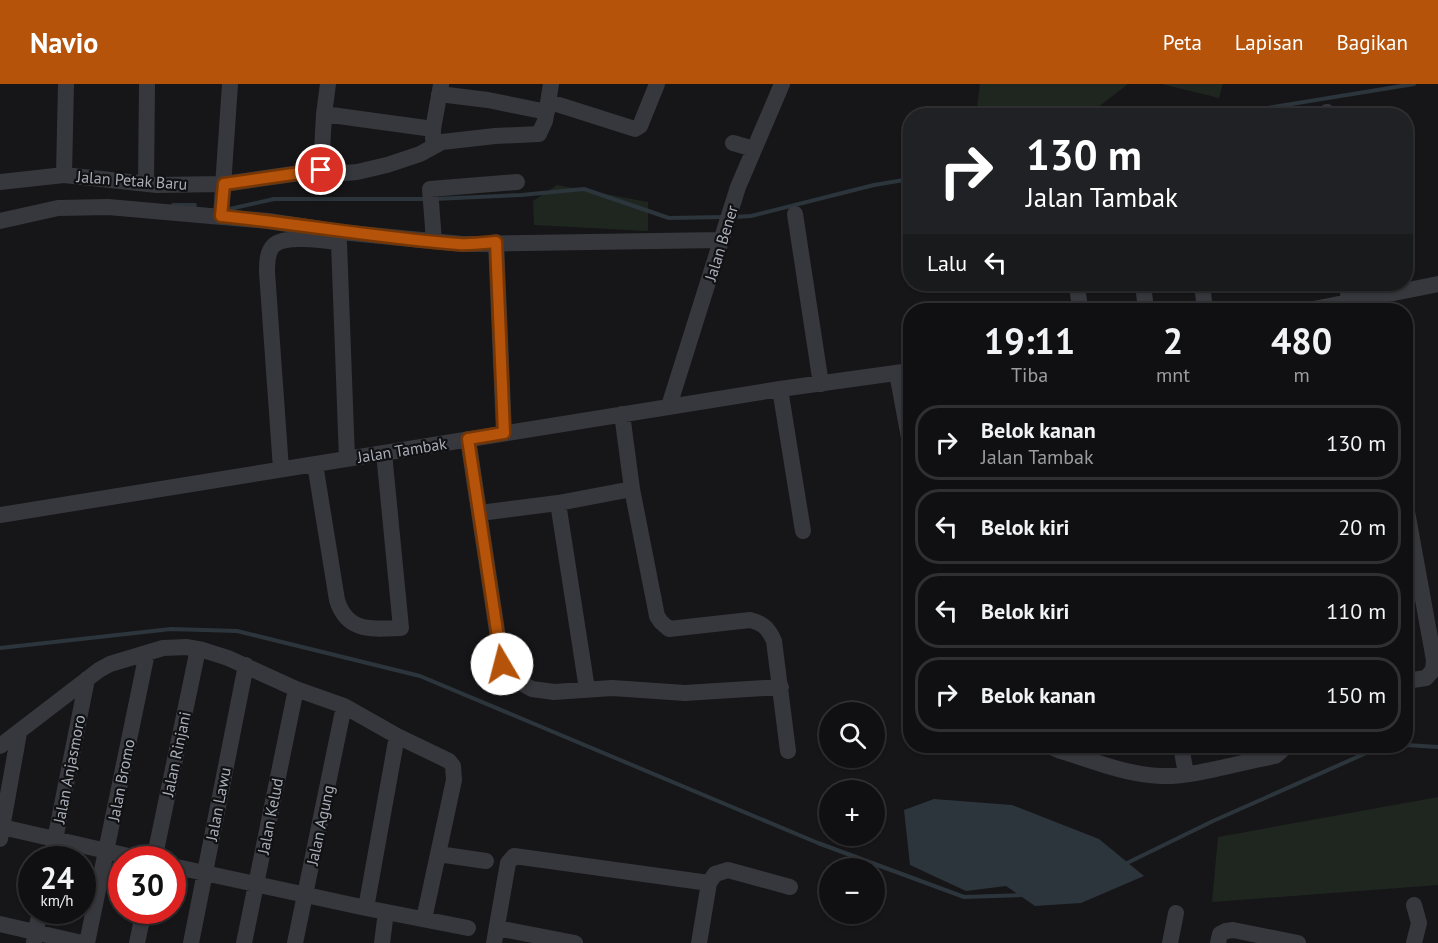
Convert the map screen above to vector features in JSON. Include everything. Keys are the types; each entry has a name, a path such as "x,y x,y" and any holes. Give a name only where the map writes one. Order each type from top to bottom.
{"street":[{"path":"64,175 66,84"},
{"path":"146,184 147,84"},
{"path":"221,216 230,84"},
{"path":"321,170 328,84"},
{"path":"324,114 433,138 442,142 539,134 545,122 551,84"},
{"path":"433,138 440,89 488,100 548,107 635,129 640,126 657,84"},
{"name":"Jalan Bener","path":"669,406 738,187 782,84"},
{"name":"Jalan Petak Baru","path":"0,182 64,175 146,184 224,184 321,170 334,174 357,172 420,154 433,138"},
{"path":"733,142 754,149"},
{"path":"434,241 430,189 517,182"},
{"path":"0,221 75,206 221,216 340,232 462,244 721,240"},
{"path":"795,214 821,384"},
{"path":"281,469 267,272 269,252 274,245 282,241 296,239 339,243 347,459"},
{"path":"496,242 504,433"},
{"path":"1413,289 1438,284"},
{"path":"1348,291 1349,302"},
{"path":"1344,303 1403,291"},
{"name":"Jalan Tambak","path":"0,515 669,406 903,372"},
{"path":"780,389 803,531"},
{"path":"622,414 632,489 657,616 669,629 739,621 760,622 766,628 774,641 788,751"},
{"path":"468,439 502,664 514,678 532,689 554,692 587,689 685,693 781,687"},
{"path":"315,464 337,600 343,616 365,628 401,628 384,453"},
{"path":"480,513 558,503 632,489"},
{"path":"558,503 587,689"},
{"path":"1413,548 1434,660 1433,670 1426,678 1413,680"},
{"path":"0,746 110,664 163,648 186,647 246,665 296,689 344,706 397,736 449,760 453,766 452,789 424,919"},
{"name":"Jalan Rinjani","path":"157,846 198,649"},
{"name":"Jalan Bromo","path":"87,943 147,653"},
{"name":"Jalan Lawu","path":"192,943 246,665"},
{"name":"Jalan Anjasmoro","path":"54,846 87,679"},
{"name":"Jalan Kelud","path":"244,943 296,689"},
{"name":"Jalan Agung","path":"295,943 344,706"},
{"path":"19,733 1,833 55,839 107,852"},
{"path":"366,908 397,736"},
{"path":"1068,753 1139,774 1162,776 1186,774 1275,756 1278,753"},
{"path":"1182,753 1186,774"},
{"path":"438,854 486,861"},
{"path":"575,943 495,935 508,863 514,856 709,883"},
{"path":"186,869 468,928"},
{"path":"699,943 709,883 715,874 728,870 790,887"},
{"path":"1414,904 1419,923 1414,943"},
{"path":"382,943 386,912"},
{"path":"1170,943 1176,913"},
{"path":"0,924 35,938 82,943"},
{"path":"137,943 141,924"},
{"path":"1218,943 1220,934 1233,930 1298,943"}],"shaded area":[{"path":"980,84 1128,84 1097,108 977,108"},
{"path":"1162,84 1223,84 1219,98"},
{"path":"557,185 648,202 648,231 534,225 533,201"},
{"path":"1438,797 1438,885 1212,902 1218,837"},
{"path":"934,799 1012,805 1099,839 1144,876 1081,903 1035,906 1006,886 966,891 910,865 904,810"}],"waterway":[{"path":"1267,108 1414,84"},
{"path":"735,217 751,216 874,185 903,180"},
{"path":"434,199 584,189 669,218 724,217"},
{"path":"225,210 274,199 426,199"},
{"path":"173,205 195,205"},
{"path":"0,648 171,629 237,631 420,676 818,843 964,897 1023,895"},
{"path":"1413,745 1438,747"},
{"path":"1123,865 1213,821 1366,753"}],"route":[{"path":"321,170 224,184 221,216 340,232 462,244 496,242 504,433 468,439 502,664"}]}
